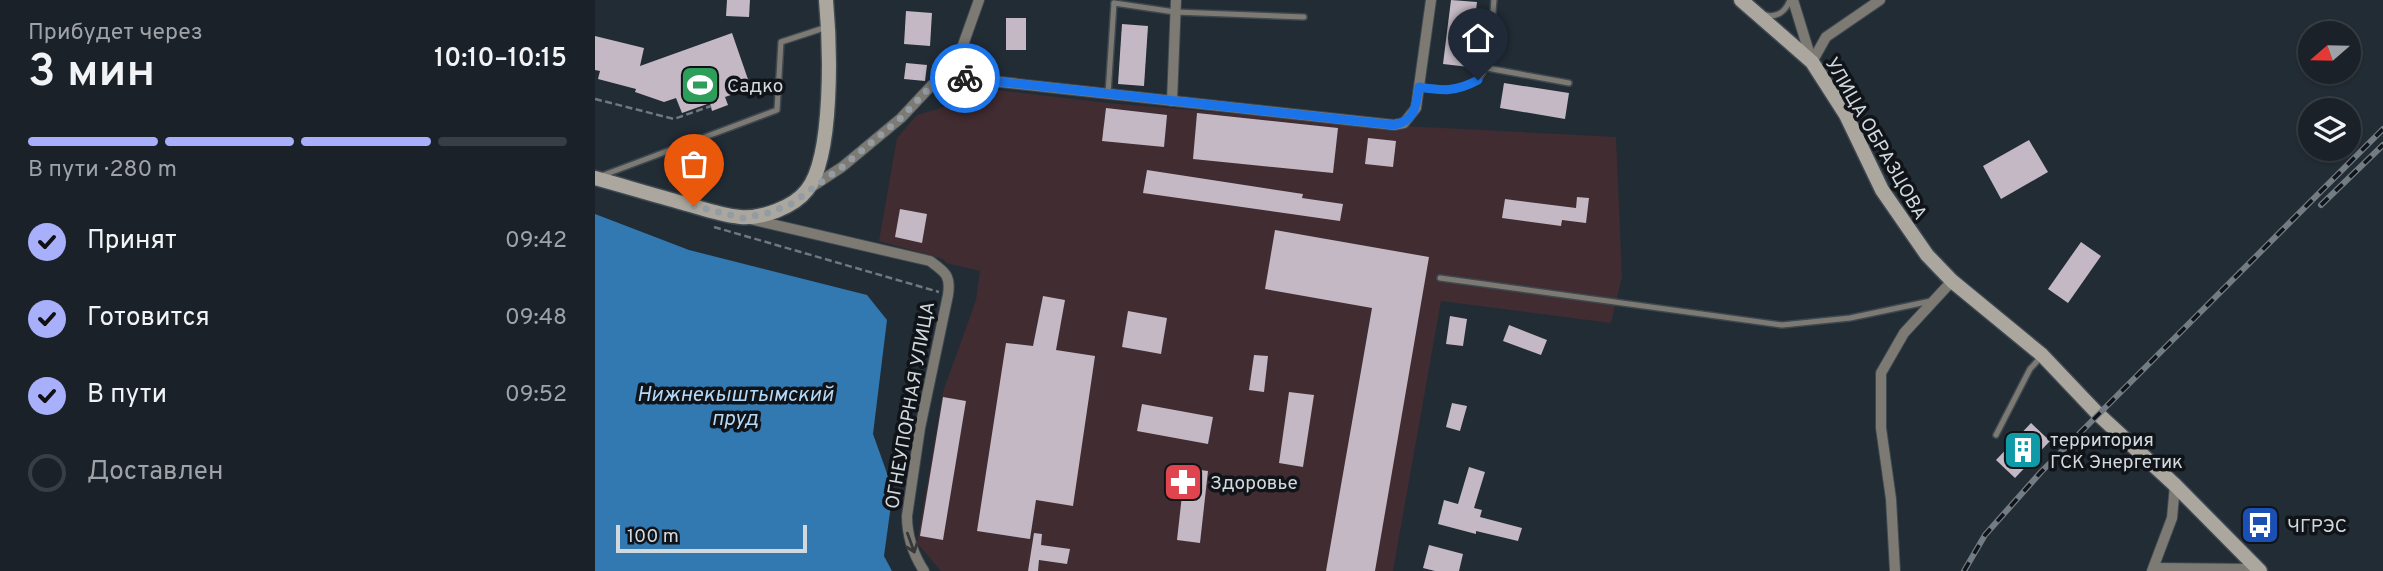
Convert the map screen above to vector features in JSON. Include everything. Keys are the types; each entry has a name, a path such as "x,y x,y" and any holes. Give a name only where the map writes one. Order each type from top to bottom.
{"main road":[{"path":"743,218 768,213 791,204 807,190 814,178 824,139 828,63 827,0"},
{"name":"УЛИЦА ОБРАЗЦОВА","path":"1741,0 1812,62 1846,115 1882,190 1927,255 1952,281 2042,355 2098,414 2175,485 2259,570"},
{"name":"ОГНЕУПОРНАЯ УЛИЦА","path":"595,178 743,218"}],"street":[{"path":"807,190 842,167 901,118 958,59 979,0"},
{"path":"1172,101 1176,0"},
{"path":"932,85 964,78 1394,125 1411,118 1416,108 1431,0"},
{"path":"1792,0 1812,62"},
{"path":"1812,62 1826,37 1880,0"},
{"name":"ОГНЕУПОРНАЯ УЛИЦА","path":"743,218 930,261 944,272 950,283 920,428 907,531 924,571"},
{"path":"1895,571 1891,499 1881,428 1881,373 1904,332 1952,281"},
{"path":"2175,485 2172,518 2153,570 2259,570"}],"lane":[{"path":"1419,87 1444,91 1461,89 1478,80 1487,68 1494,0"},
{"path":"1754,12 1772,16 1787,8 1792,0"},
{"path":"1108,94 1114,2 1175,12 1304,17"},
{"path":"595,178 777,110 781,42 828,27"},
{"path":"1487,68 1569,83"},
{"path":"1440,278 1782,325 1850,318 1934,301"},
{"path":"1996,435 2029,369 2042,355"}],"path":[{"path":"595,99 674,120 711,106"},
{"path":"712,226 948,295"}],"shaded area":[{"path":"970,87 1108,103 1344,123 1616,137 1622,277 1611,323 1441,301 1393,571 941,571 917,543 943,392 976,300 980,271 879,241 897,138 917,115 947,106"}],"water":[{"name":"Нижнекыштымский пруд","path":"595,214 689,250 867,295 887,320 873,434 893,490 884,556 892,571 595,571"}],"building":[{"path":"727,0 750,0 749,17 726,16"},
{"path":"1451,0 1477,2 1469,67 1443,64"},
{"path":"906,11 932,13 930,46 904,44"},
{"path":"1006,18 1026,18 1026,50 1006,50"},
{"path":"1122,24 1148,26 1144,86 1118,84"},
{"path":"732,33 751,88 725,97 728,105 712,111 710,103 682,113 676,98 664,102 635,92 636,89 598,79 600,71 595,70 595,36 644,48 640,66"},
{"path":"906,63 927,65 925,81 904,79"},
{"path":"1504,83 1569,93 1565,119 1500,108"},
{"path":"1106,108 1167,115 1164,147 1102,141"},
{"path":"1197,113 1338,128 1333,173 1193,159"},
{"path":"1368,138 1396,141 1393,167 1365,164"},
{"path":"2029,140 2048,172 2001,199 1983,166"},
{"path":"1147,170 1303,194 1302,198 1343,204 1340,221 1143,193"},
{"path":"1577,197 1589,198 1586,223 1562,220 1561,226 1502,218 1505,199 1576,208"},
{"path":"900,209 927,214 922,243 895,237"},
{"path":"1275,230 1429,257 1375,571 1326,571 1372,308 1265,289"},
{"path":"2081,242 2101,256 2068,303 2048,289"},
{"path":"1043,296 1065,300 1056,350 1095,356 1073,506 1036,500 1030,539 977,531 1006,343 1033,346"},
{"path":"1128,311 1167,318 1161,354 1122,347"},
{"path":"1450,316 1467,319 1463,346 1446,344"},
{"path":"1509,325 1547,340 1541,355 1503,341"},
{"path":"1254,355 1268,356 1264,392 1249,390"},
{"path":"1289,392 1314,395 1303,467 1279,463"},
{"path":"943,397 966,401 943,540 920,536"},
{"path":"1452,403 1467,406 1460,431 1446,427"},
{"path":"1142,404 1213,417 1208,444 1137,431"},
{"name":"территория ГСК Энергетик","path":"2031,423 2050,441 2015,478 1996,460"},
{"path":"1469,467 1485,472 1474,508 1482,510 1480,517 1522,528 1518,541 1438,524 1444,500 1458,504"},
{"path":"1185,468 1208,471 1200,543 1177,540"},
{"path":"1034,533 1042,534 1041,545 1070,549 1067,564 1039,560 1038,571 1028,571"},
{"path":"1429,545 1463,554 1459,571 1423,568"}],"railway":[{"path":"1964,571 1985,535 2041,472 2383,129"},
{"path":"2321,205 2383,145"}],"way so far":[{"path":"694,206 743,218 768,213 791,204 842,167 901,118 932,85 965,78"}],"place":[{"name":"Садко","path":"700,85"},
{"name":"территория ГСК Энергетик","path":"2023,450"},
{"name":"Здоровье","path":"1183,482"},
{"name":"ЧГРЭС","path":"2260,525"}],"route":[{"path":"965,78 1394,125 1411,118 1416,108 1419,87 1444,91 1461,89 1478,80"}]}
